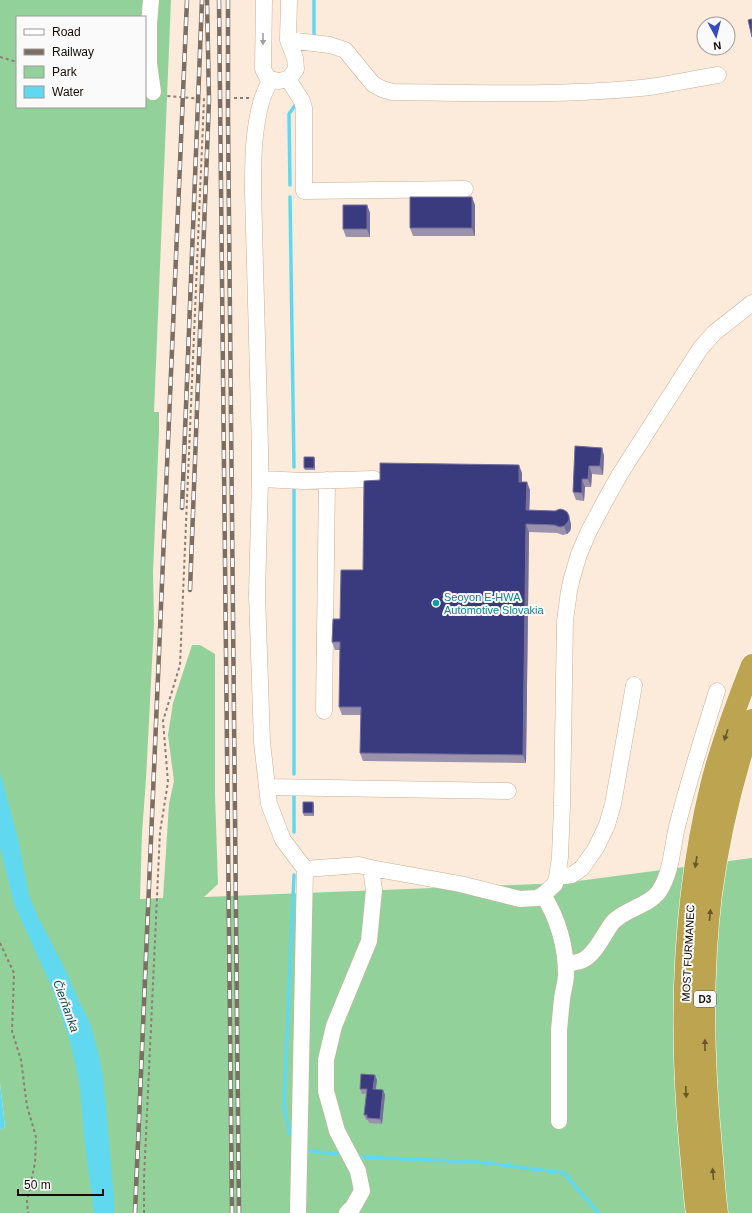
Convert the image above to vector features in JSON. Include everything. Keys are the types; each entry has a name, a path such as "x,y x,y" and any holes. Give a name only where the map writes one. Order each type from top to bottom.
{"highway":[{"name":"MOST FURMANEC","path":"697,1213 687,1116 685,1011 686,949 692,890 712,782 738,698 752,665"},
{"name":"MOST FURMANEC","path":"717,1213 708,1112 705,1051 706,955 711,894 720,841 732,786 752,720"}],"street":[{"path":"151,0 149,24 149,64 159,94"},
{"path":"264,0 263,69 265,74 270,79 278,81 288,79 292,76 296,69 295,58 288,40 289,0"},
{"path":"288,40 330,45 345,50 374,84 382,89 392,92 590,92 642,88 718,75"},
{"path":"270,79 260,106 254,136 253,152 260,479 257,594 262,742 269,804 283,840 305,869 298,1213"},
{"path":"288,79 302,101 304,108 304,191 465,189"},
{"path":"305,869 359,865 460,884 520,899 537,898 543,895 555,884 560,857 562,806 565,621 569,590 575,566 588,531 609,493 700,348 714,333 752,303"},
{"path":"260,479 374,479"},
{"path":"324,711 327,480"},
{"path":"557,877 572,875 582,868 596,848 607,825 613,804 634,686"},
{"path":"566,963 577,962 589,957 618,917 645,903 659,891 667,873 680,815 717,691"},
{"path":"267,787 508,791"},
{"path":"347,1213 353,1207 362,1191 358,1171 337,1131 326,1092 326,1060 334,1026 369,941 374,890 371,868"},
{"path":"543,895 550,905 559,928 566,963 566,976 559,1030 559,1121"}],"path":[{"path":"0,58 16,62"},
{"path":"144,1213 144,1178 160,832 168,782 163,721 180,665 204,99 159,94"},
{"path":"0,943 14,973 12,1031 21,1060 27,1106 36,1138 35,1163 27,1201 28,1213"}],"green space":[{"path":"0,0 171,0 154,412 159,412 159,432 153,572 154,624 142,833 140,899 163,898 169,804 174,781 168,735 173,703 192,645 200,645 215,654 215,795 218,884 204,897 563,883 752,858 752,1213 0,1213 0,1130 5,1127 0,1083"}],"water":[{"name":"Čierňanka","path":"0,772 18,839 29,896 90,1023 97,1048 103,1075 114,1213 94,1213 84,1138 80,1086 71,1045 53,990 14,904 0,847"},
{"path":"0,1083 5,1127 0,1130"}],"building":[{"path":"752,19 752,37 748,20"},
{"path":"410,197 472,197 472,228 410,228"},
{"path":"343,205 367,205 367,229 343,229"},
{"path":"575,446 602,448 600,466 589,466 588,479 582,479 582,493 573,492"},
{"path":"304,457 314,457 314,468 304,468"},
{"name":"Seoyon E-HWA Automotive Slovakia","path":"380,463 519,465 519,482 527,482 526,510 555,511 560,509 567,512 569,516 567,523 560,527 554,525 526,524 523,755 360,753 361,707 339,707 340,642 332,642 333,619 340,619 341,570 363,570 364,481 380,480"},
{"path":"303,802 313,802 313,813 303,813"},
{"path":"361,1074 375,1075 373,1089 383,1090 380,1119 367,1118 367,1115 364,1115 367,1089 360,1089"}],"waterway":[{"path":"314,0 314,37"},
{"path":"290,185 289,114 296,104"},
{"path":"290,197 294,467"},
{"path":"294,489 294,774"},
{"path":"294,795 294,832"},
{"path":"290,1135 284,1107 294,875"},
{"path":"310,1151 337,1154"},
{"path":"362,1157 478,1162 564,1173 598,1213"}],"railway":[{"path":"135,1213 187,0"},
{"path":"182,508 202,0"},
{"path":"190,590 209,100 207,0"},
{"path":"219,0 232,1213"},
{"path":"228,0 239,1213"}],"place":[{"name":"Seoyon E-HWA Automotive Slovakia","path":"436,603"}]}
